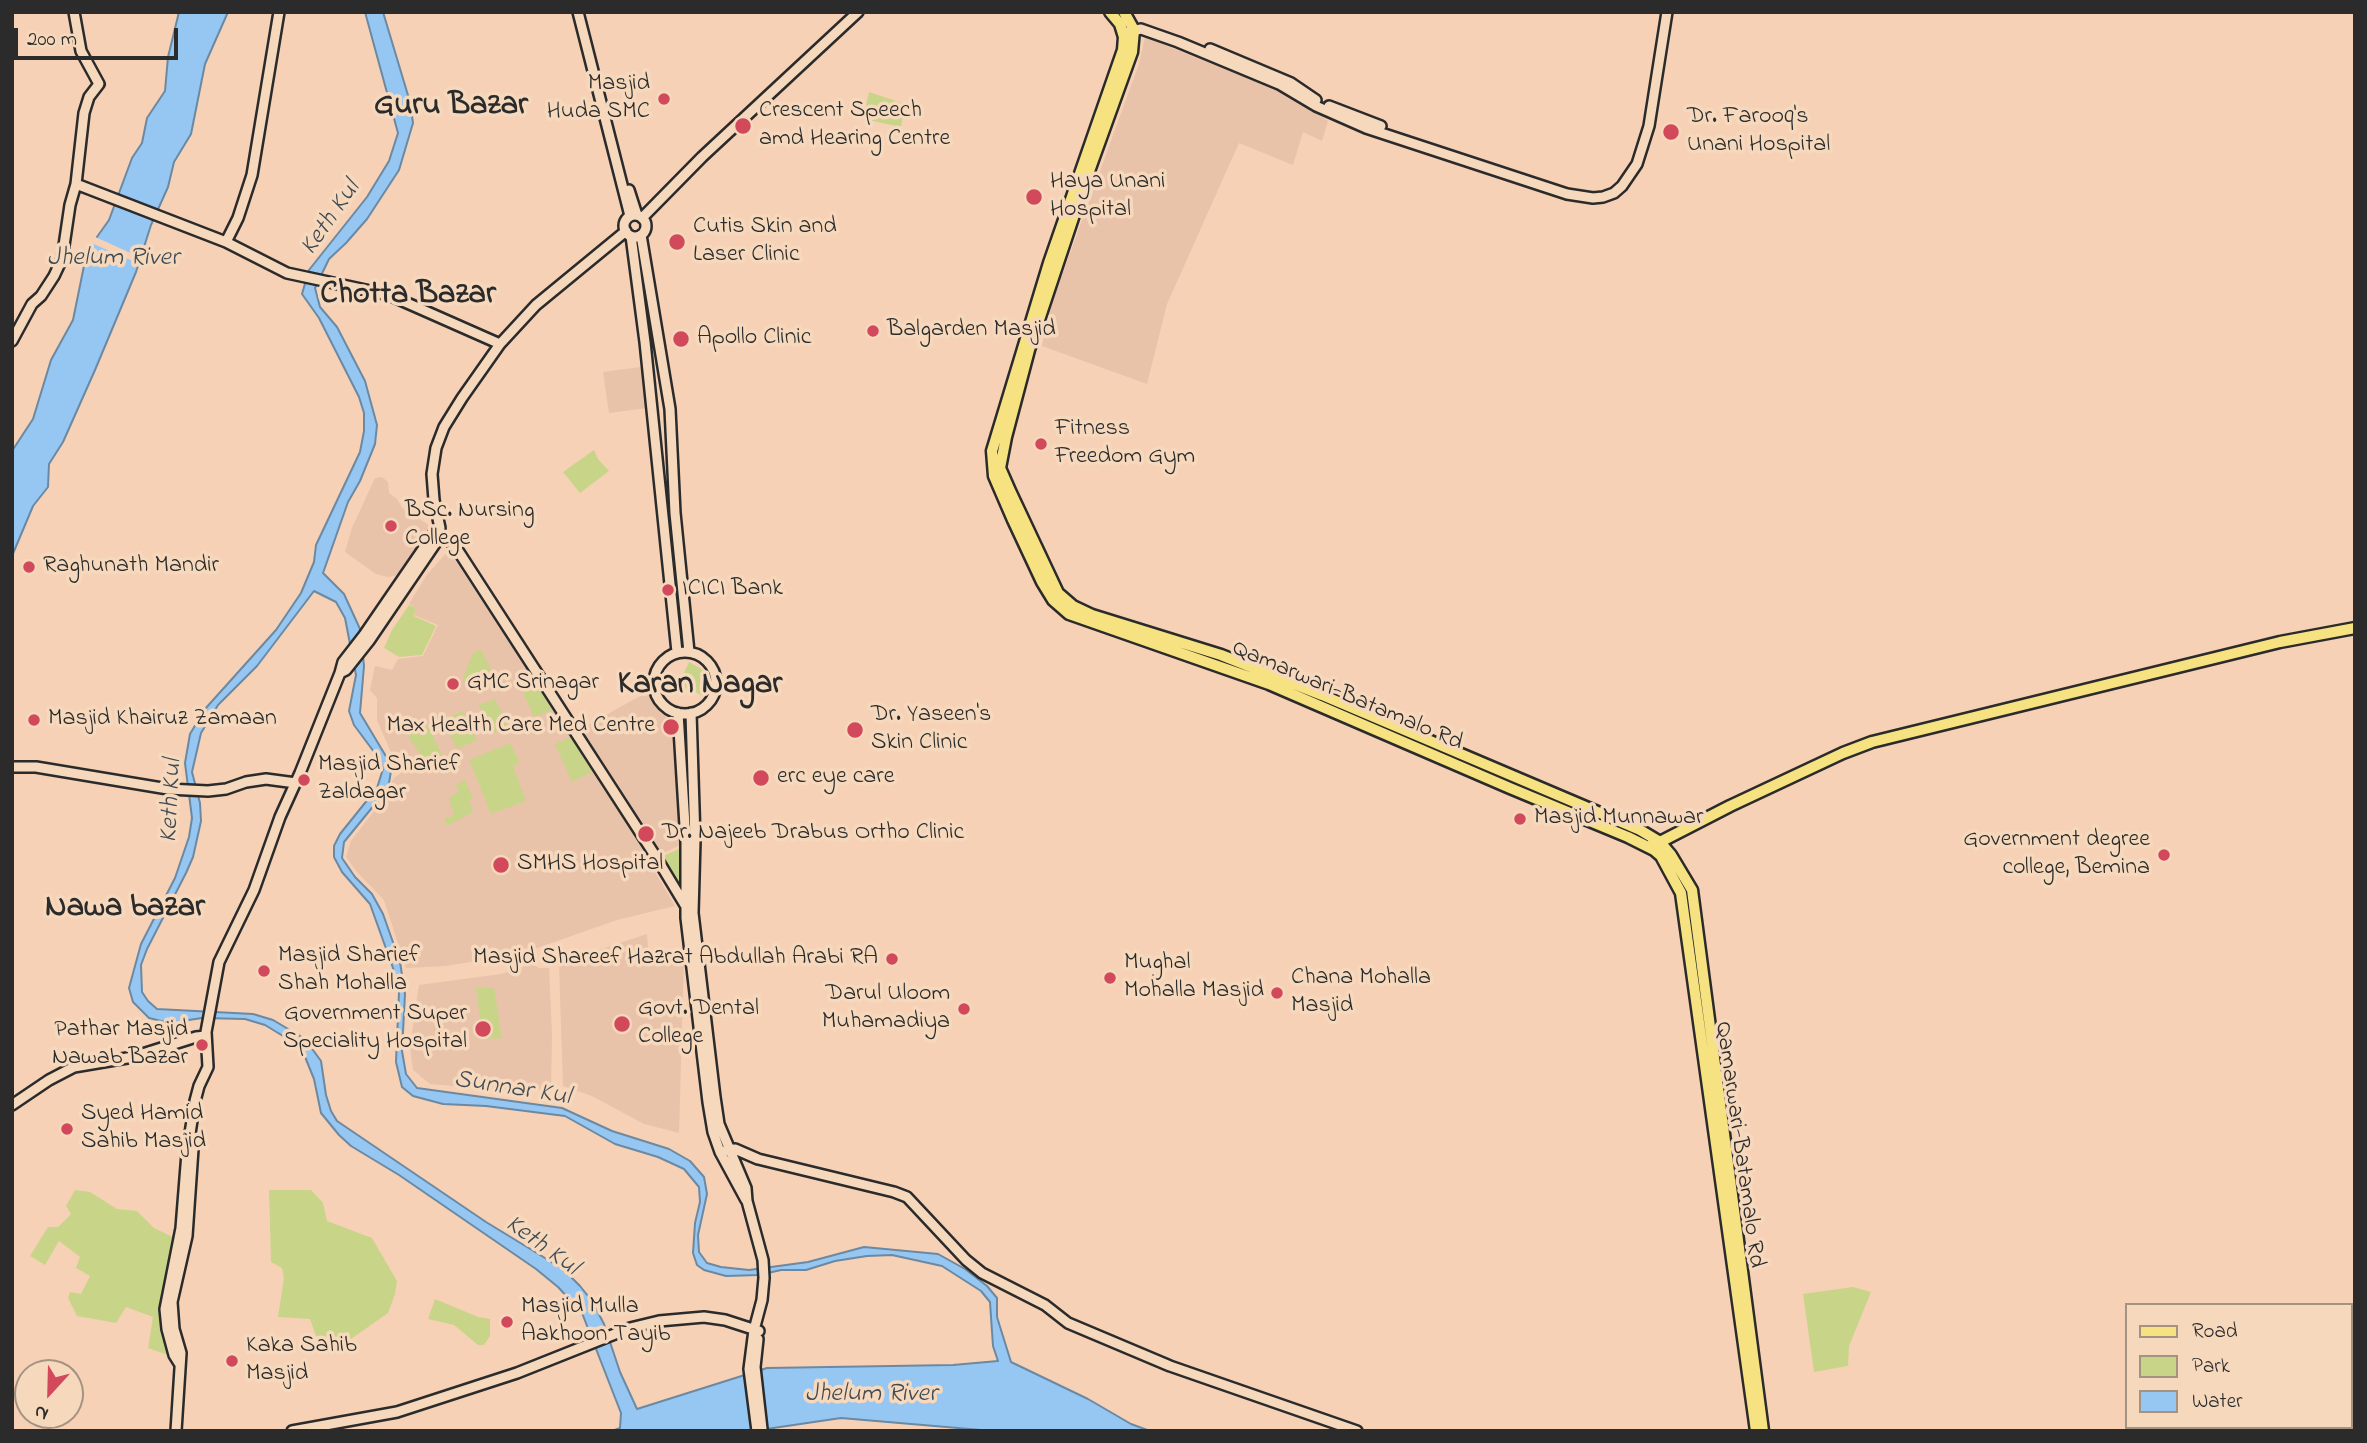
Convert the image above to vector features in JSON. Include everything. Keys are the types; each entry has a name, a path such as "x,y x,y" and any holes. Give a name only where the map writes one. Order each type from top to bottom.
{"main road":[{"path":"12,341 32,304 41,296 62,259 76,184 84,113 89,97 99,84 81,51 74,12"},
{"path":"226,242 239,218 252,175 279,12"},
{"path":"578,12 637,216 646,226 537,305 500,344 450,417 436,448 432,474 437,534 442,543 448,540 455,545 686,907"},
{"path":"584,12 637,216"},
{"path":"637,216 850,12"},
{"path":"689,652 675,513 668,398 632,234 625,221 637,216 858,12"},
{"path":"1110,12 1127,28"},
{"path":"1124,12 1127,28"},
{"path":"1127,28 1141,23 1246,63 1291,83 1335,109 1491,167 1583,195 1603,197 1614,192 1630,176 1646,138 1667,12"},
{"name":"Qamarwari-Batamalo Rd","path":"1127,28 1132,52 1029,350 1000,468 1058,593 1073,606 1092,615 1221,655 1275,676 1640,831 1660,842 1682,870 1692,890 1763,1431"},
{"name":"Qamarwari-Batamalo Rd","path":"1127,28 1122,50 1045,275 992,451 994,476 1042,582 1053,600 1069,614 1269,684 1628,837 1661,856 1681,893 1756,1431"},
{"path":"76,184 226,242 295,275 389,295 500,344"},
{"path":"632,234 677,652"},
{"path":"176,1431 180,1353 174,1329 172,1302 187,1236 194,1119 199,1086 208,1068 206,1034 219,962 254,890 280,817 340,673 367,638 437,534"},
{"path":"667,554 680,553"},
{"path":"1628,837 1660,842 1843,752 1872,742 2280,642 2355,628"},
{"path":"677,652 689,652 706,659 715,676 716,686 709,703 691,713 678,713 664,706 653,689 657,668 662,661 677,652"},
{"path":"678,713 686,842 686,907 708,1102 713,1132 747,1201 763,1260 764,1278 752,1368 757,1431"},
{"path":"691,713 695,840 693,913 719,1124 726,1156"},
{"path":"12,767 36,767 174,790 226,789 266,779 296,783"},
{"path":"1534,798 1538,788"},
{"path":"12,1105 74,1067 133,1057 206,1034"},
{"path":"1703,1051 1714,1054"},
{"path":"726,1156 735,1149 750,1156 907,1197 966,1260 982,1273 1045,1305 1062,1320 1170,1366 1357,1431"},
{"path":"292,1431 397,1412 517,1373 630,1328 680,1317 705,1317 757,1328"},
{"path":"752,1368 762,1431"}],"shaded area":[{"path":"1145,37 1281,92 1328,121 1322,141 1303,132 1293,165 1239,143 1167,304 1147,384 1042,346 1052,303 1139,64"},
{"path":"641,367 647,408 609,413 603,372"},
{"name":"BSc. Nursing College","path":"382,477 388,482 389,493 397,499 402,508 429,525 428,535 398,575 388,577 376,574 345,552 352,528 375,478"},
{"name":"SMHS Hospital","path":"449,550 625,820 675,906 617,920 523,953 446,966 406,968 384,900 346,857 351,841 380,803 394,778 405,770 393,757 377,720 377,698 370,690 375,666 392,670 398,659 423,656 438,625 414,615 415,607 409,604 426,576"},
{"path":"653,689 664,706 678,713 686,842 656,857 575,732"},
{"name":"Govt. Dental College","path":"647,934 648,948 684,957 679,1133 644,1124 592,1096 563,1086 559,963"},
{"name":"Government Super Speciality Hospital","path":"532,964 539,968 549,968 551,1091 430,1084 413,1070 410,1047 419,985 501,974"}],"green space":[{"path":"869,92 905,104 901,127 863,119"},
{"path":"594,450 609,471 580,493 563,472"},
{"path":"409,605 415,607 414,616 436,626 422,655 399,657 384,648 392,630"},
{"path":"481,649 495,678 469,690 463,678 473,653"},
{"path":"689,662 707,675 707,685 702,696 684,688 683,675"},
{"path":"531,677 552,710 534,717 519,683"},
{"path":"495,699 510,728 492,733 479,705"},
{"path":"463,711 477,740 457,749 443,719"},
{"path":"428,726 442,755 425,762 407,734"},
{"path":"571,737 592,772 572,782 555,744"},
{"path":"510,743 520,763 513,766 526,801 491,814 469,760"},
{"path":"465,780 473,798 469,800 473,812 447,826 444,819 454,815 449,798 459,791 456,784"},
{"path":"681,848 682,888 679,888 661,857"},
{"path":"476,988 494,988 502,1038 483,1039"},
{"path":"75,1190 90,1192 117,1209 137,1211 154,1228 175,1238 160,1316 168,1355 148,1348 153,1317 126,1307 116,1323 77,1316 68,1298 70,1292 81,1294 90,1276 76,1268 80,1257 59,1241 45,1265 30,1256 48,1227 58,1227 71,1214 66,1206"},
{"path":"269,1190 311,1190 323,1203 327,1221 372,1238 397,1281 388,1313 351,1339 316,1336 310,1319 278,1317 284,1278 282,1268 271,1262"},
{"path":"1853,1287 1871,1292 1849,1346 1848,1366 1814,1372 1803,1294"},
{"path":"435,1299 478,1317 490,1319 490,1336 484,1345 478,1345 454,1325 428,1319"}],"water":[{"name":"Jhelum River","path":"179,12 228,12 205,64 191,134 174,162 168,187 151,225 136,272 95,370 63,442 49,464 48,487 33,506 12,556 12,451 33,419 51,360 73,320 87,251 109,220 132,158 142,143 147,118 165,91 168,57"},
{"path":"365,12 383,12 410,102 413,123 399,170 367,219 329,259 315,288 320,307 337,327 365,381 377,425 375,444 348,502 323,573 344,594 360,629 364,666 360,713 387,758 391,771 384,793 344,842 342,858 355,877 372,894 383,914 400,962 405,994 402,1051 406,1074 417,1088 562,1108 612,1131 669,1149 690,1161 704,1177 707,1194 698,1235 699,1252 707,1263 749,1270 808,1262 864,1247 938,1254 965,1269 987,1286 997,1298 997,1317 1011,1362 1088,1399 1131,1424 1150,1431 993,1431 841,1418 753,1431 612,1431 620,1428 621,1413 582,1313 558,1287 536,1269 399,1175 351,1146 339,1135 321,1113 314,1079 301,1047 265,1025 245,1019 202,1018 169,1023 149,1018 133,1002 129,988 141,944 175,878 189,837 192,818 185,763 190,734 205,709 276,630 301,593 314,562 316,545 360,452 364,413 359,397 319,318 302,294 309,270 367,197 389,161 398,133","holes":["314,591 336,602 345,618 356,675 349,711 354,725 380,760 383,769 377,788 340,834 334,846 334,857 342,872 370,904 393,968 399,992 396,1062 402,1087 413,1096 443,1104 486,1106 565,1116 615,1144 658,1157 684,1169 699,1187 700,1202 693,1253 697,1265 704,1270 726,1276 759,1275 781,1270 806,1270 835,1261 867,1256 892,1255 942,1266 981,1291 990,1302 993,1346 998,1361 953,1365 767,1368 637,1409 620,1372 604,1324 592,1301 580,1286 563,1269 486,1222 337,1121 326,1095 321,1061 305,1039 273,1020 253,1014 157,1009 148,1001 142,992 141,965 193,857 201,821 200,803 192,772 201,733 218,705 257,666"]}],"pier":[{"path":"93,236 144,259 142,265 89,242"}],"place":[{"name":"Masjid Huda SMC","path":"664,99"},
{"name":"Crescent Speech amd Hearing Centre","path":"743,126"},
{"name":"Dr. Farooq's Unani Hospital","path":"1671,132"},
{"name":"Haya Unani Hospital","path":"1034,197"},
{"name":"Cutis Skin and Laser Clinic","path":"677,242"},
{"name":"Balgarden Masjid","path":"873,331"},
{"name":"Apollo Clinic","path":"681,339"},
{"name":"Fitness Freedom Gym","path":"1041,444"},
{"name":"BSc. Nursing College","path":"391,526"},
{"name":"Raghunath Mandir","path":"29,567"},
{"name":"ICICI Bank","path":"668,590"},
{"name":"GMC Srinagar","path":"453,684"},
{"name":"Masjid Khairuz Zamaan","path":"34,720"},
{"name":"Max Health Care Med Centre","path":"671,727"},
{"name":"Dr. Yaseen's Skin Clinic","path":"855,730"},
{"name":"erc eye care","path":"761,778"},
{"name":"Masjid Sharief Zaldagar","path":"304,780"},
{"name":"Masjid Munnawar","path":"1520,819"},
{"name":"Dr. Najeeb Drabus Ortho Clinic","path":"646,834"},
{"name":"Government degree college, Bemina","path":"2164,855"},
{"name":"SMHS Hospital","path":"501,865"},
{"name":"Masjid Shareef Hazrat Abdullah Arabi RA","path":"892,959"},
{"name":"Masjid Sharief Shah Mohalla","path":"264,971"},
{"name":"Mughal Mohalla Masjid","path":"1110,978"},
{"name":"Chana Mohalla Masjid","path":"1277,993"},
{"name":"Darul Uloom Muhamadiya","path":"964,1009"},
{"name":"Govt. Dental College","path":"622,1024"},
{"name":"Government Super Speciality Hospital","path":"483,1029"},
{"name":"Pathar Masjid Nawab Bazar","path":"202,1045"},
{"name":"Syed Hamid Sahib Masjid","path":"67,1129"},
{"name":"Masjid Mulla Aakhoon Tayib","path":"507,1322"},
{"name":"Kaka Sahib Masjid","path":"232,1361"}],"district":[{"name":"Guru Bazar","path":"451,108"},
{"name":"Chotta Bazar","path":"408,297"},
{"name":"Karan Nagar","path":"700,687"},
{"name":"Nawa bazar","path":"125,910"}],"water label":[{"name":"Keth Kul","path":"332,219"},
{"name":"Keth Kul","path":"173,801"},
{"name":"Sunnar Kul","path":"512,1090"},
{"name":"Keth Kul","path":"541,1247"}]}
